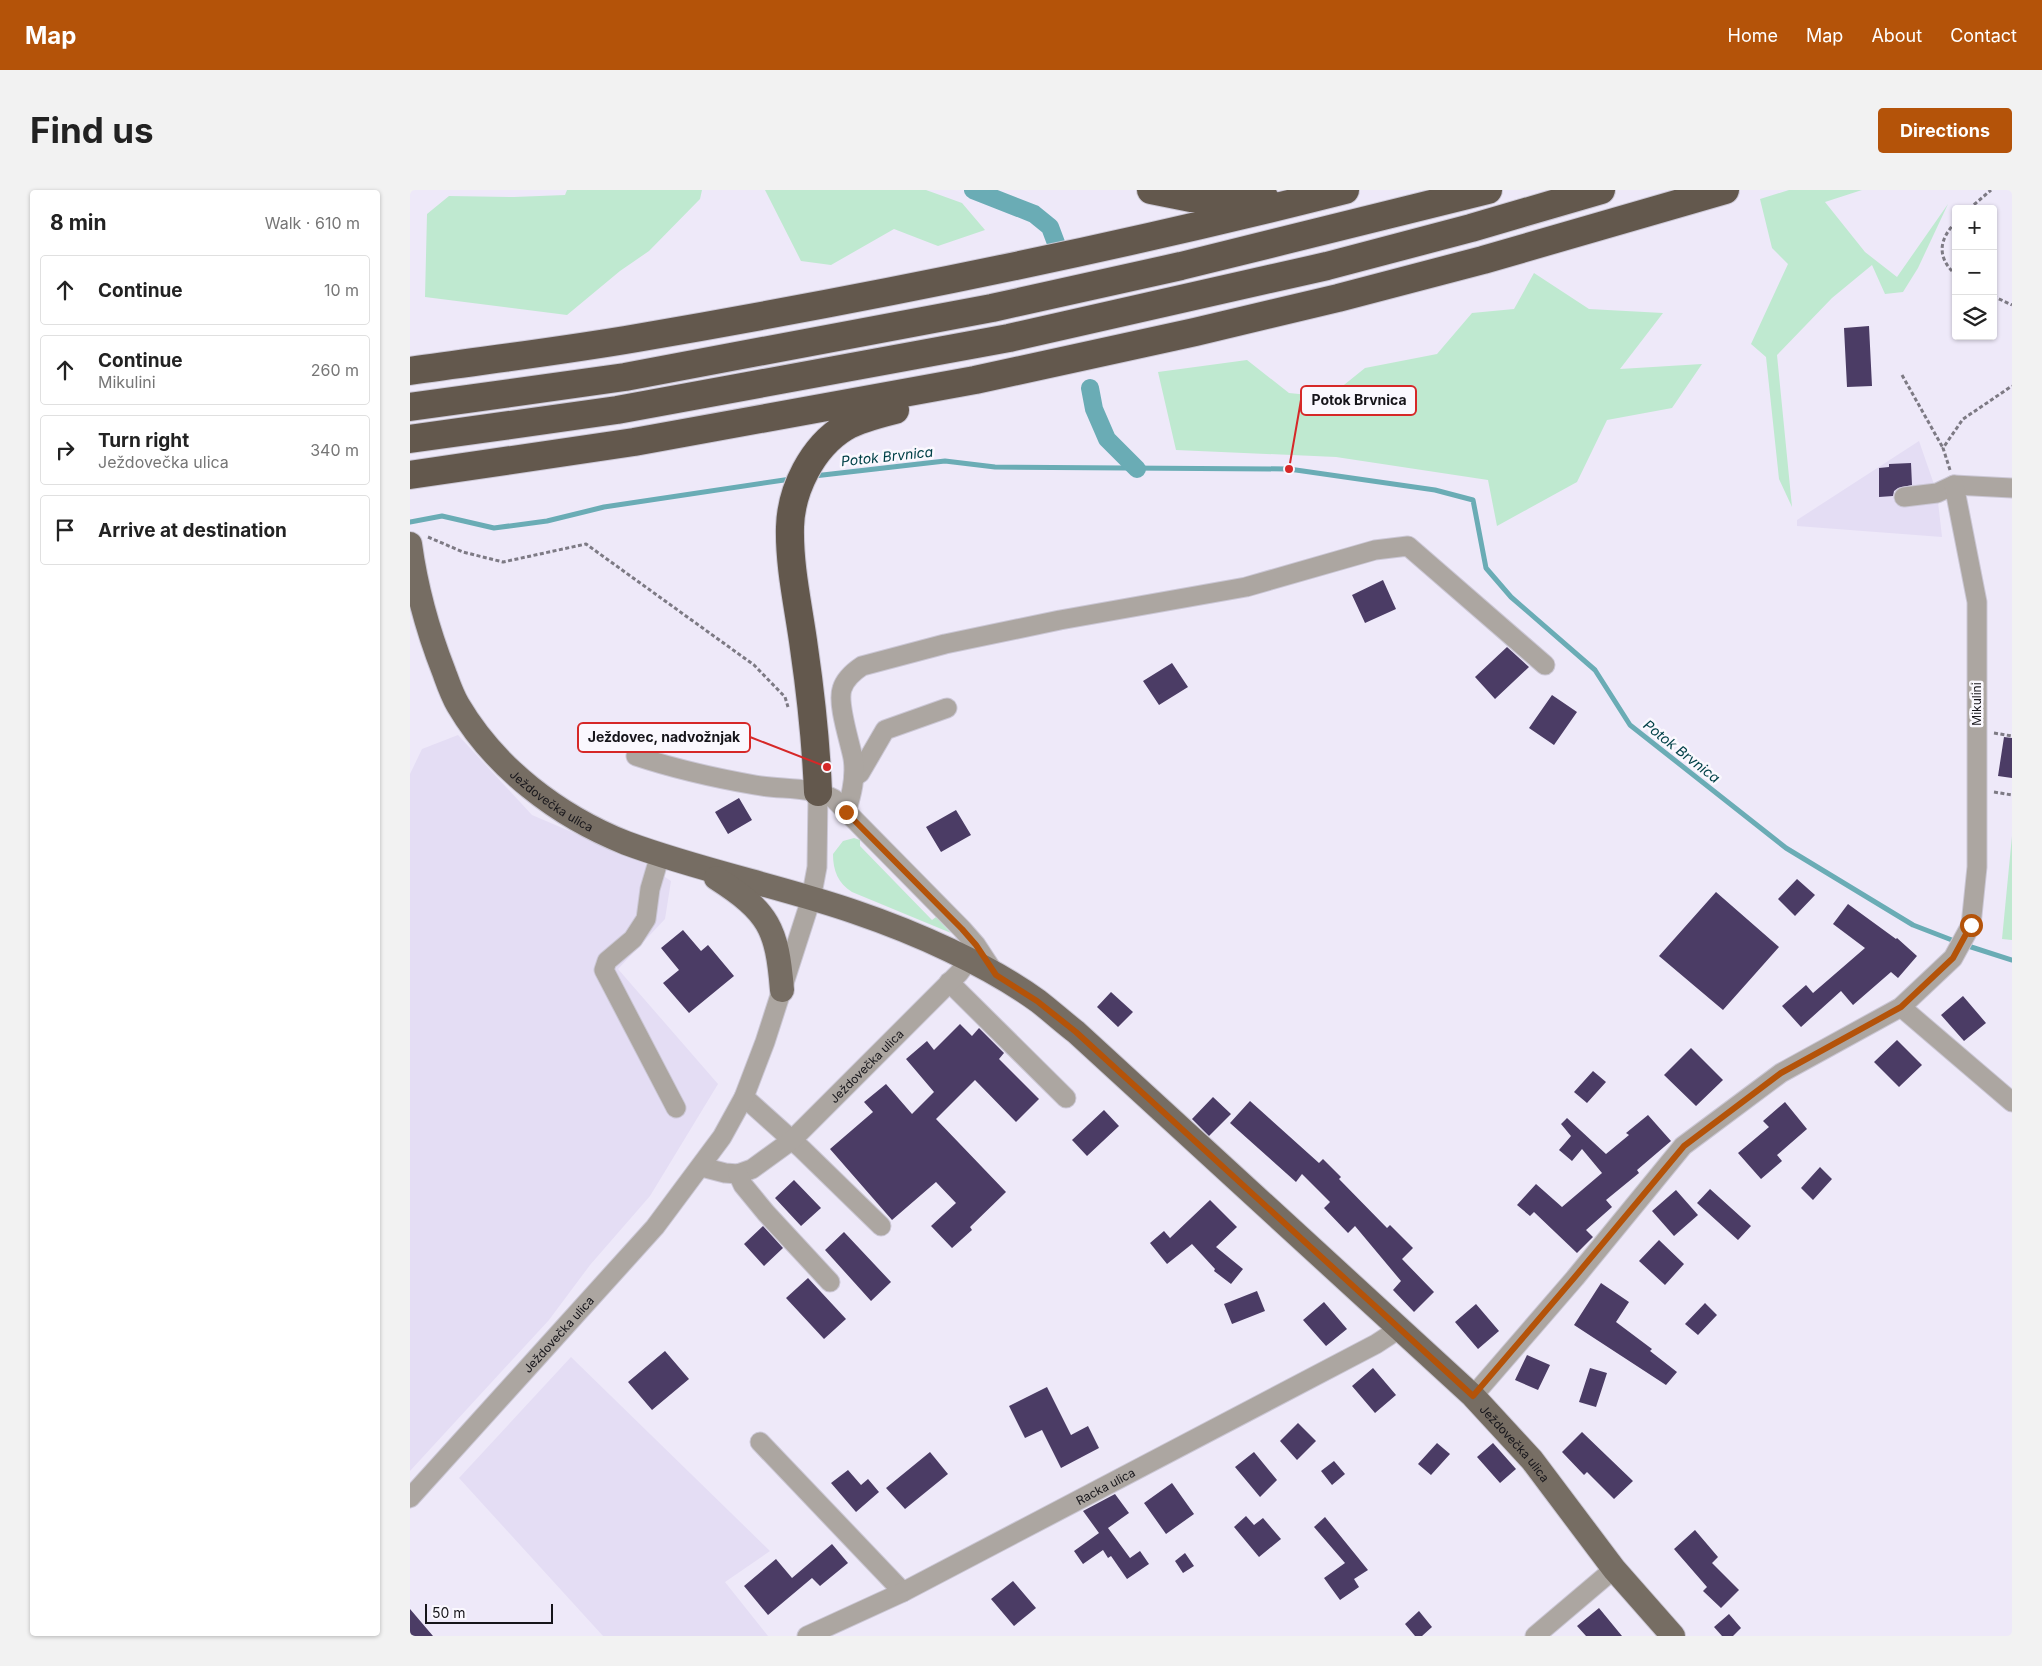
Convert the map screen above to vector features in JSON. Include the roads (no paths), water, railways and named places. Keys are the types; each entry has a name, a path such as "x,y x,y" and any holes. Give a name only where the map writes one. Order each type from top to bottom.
{"highway":[{"path":"1151,190 1191,198 1253,198 1315,190"},
{"path":"410,371 636,338 897,290 1003,268 1345,190"},
{"path":"410,407 625,377 992,308 1181,266 1488,190"},
{"path":"410,439 617,410 1008,338 1327,266 1471,228 1601,190"},
{"path":"410,475 634,442 975,380 1196,332 1347,295 1483,260 1725,190"},
{"path":"818,792 814,719 791,556 790,526 793,502 806,469 817,454 844,428 858,421 892,410 950,397 975,380"}],"main road":[{"name":"Ježdovečka ulica","path":"418,540 413,568 433,644 457,704 479,736 502,762 530,787 557,808 587,825 624,842 660,855 811,899 884,923 996,975 1037,1001 1076,1032 1473,1396 1532,1460 1614,1569 1673,1636"},
{"path":"697,866 730,886 765,917 773,932 782,990"}],"street":[{"path":"1904,497 1937,493 1954,485 2012,488"},
{"name":"Mikulini","path":"1901,1007 1953,958 1971,925 1977,867 1977,602 1954,485"},
{"path":"846,812 852,796 854,778 853,759 841,704 841,690 851,674 862,666 945,644 1060,620 1246,587 1375,550 1408,546 1545,665"},
{"path":"854,778 860,774 885,730 947,708"},
{"path":"636,756 680,770 757,785 818,792 817,867 811,899"},
{"name":"Ježdovečka ulica","path":"818,792 834,799 962,929 976,945 996,975"},
{"path":"660,855 650,889 646,919 633,938 607,961 604,970 676,1108"},
{"name":"Ježdovečka ulica","path":"410,1498 655,1227 702,1167 722,1137 744,1096 765,1042 811,899"},
{"name":"Ježdovečka ulica","path":"738,1174 752,1169 792,1140 959,974 968,961"},
{"path":"949,982 1066,1098"},
{"path":"1473,1396 1684,1146 1781,1073 1901,1007 2012,1102"},
{"path":"744,1096 880,1226"},
{"path":"702,1167 724,1173 738,1174 743,1185 766,1213 830,1282"},
{"name":"Racka ulica","path":"807,1636 902,1592 1376,1344 1399,1328"},
{"path":"760,1442 902,1592"},
{"path":"1534,1636 1614,1569"}],"waterway":[{"path":"973,190 1034,214 1050,227 1056,243"},
{"path":"1090,388 1094,409 1107,439 1137,469"},
{"name":"Potok Brvnica","path":"814,476 945,461 995,467 1289,469 1435,490 1473,500 1486,568 1511,597 1595,670 1630,725 1786,848 1913,925 1957,942"},
{"name":"Potok Brvnica","path":"410,522 442,516 494,528 547,521 604,507 791,479"},
{"name":"Potok Brvnica","path":"1965,945 2012,960"}],"place":[{"name":"Potok Brvnica","path":"1289,469"},
{"name":"Ježdovec, nadvožnjak","path":"827,767"}]}
